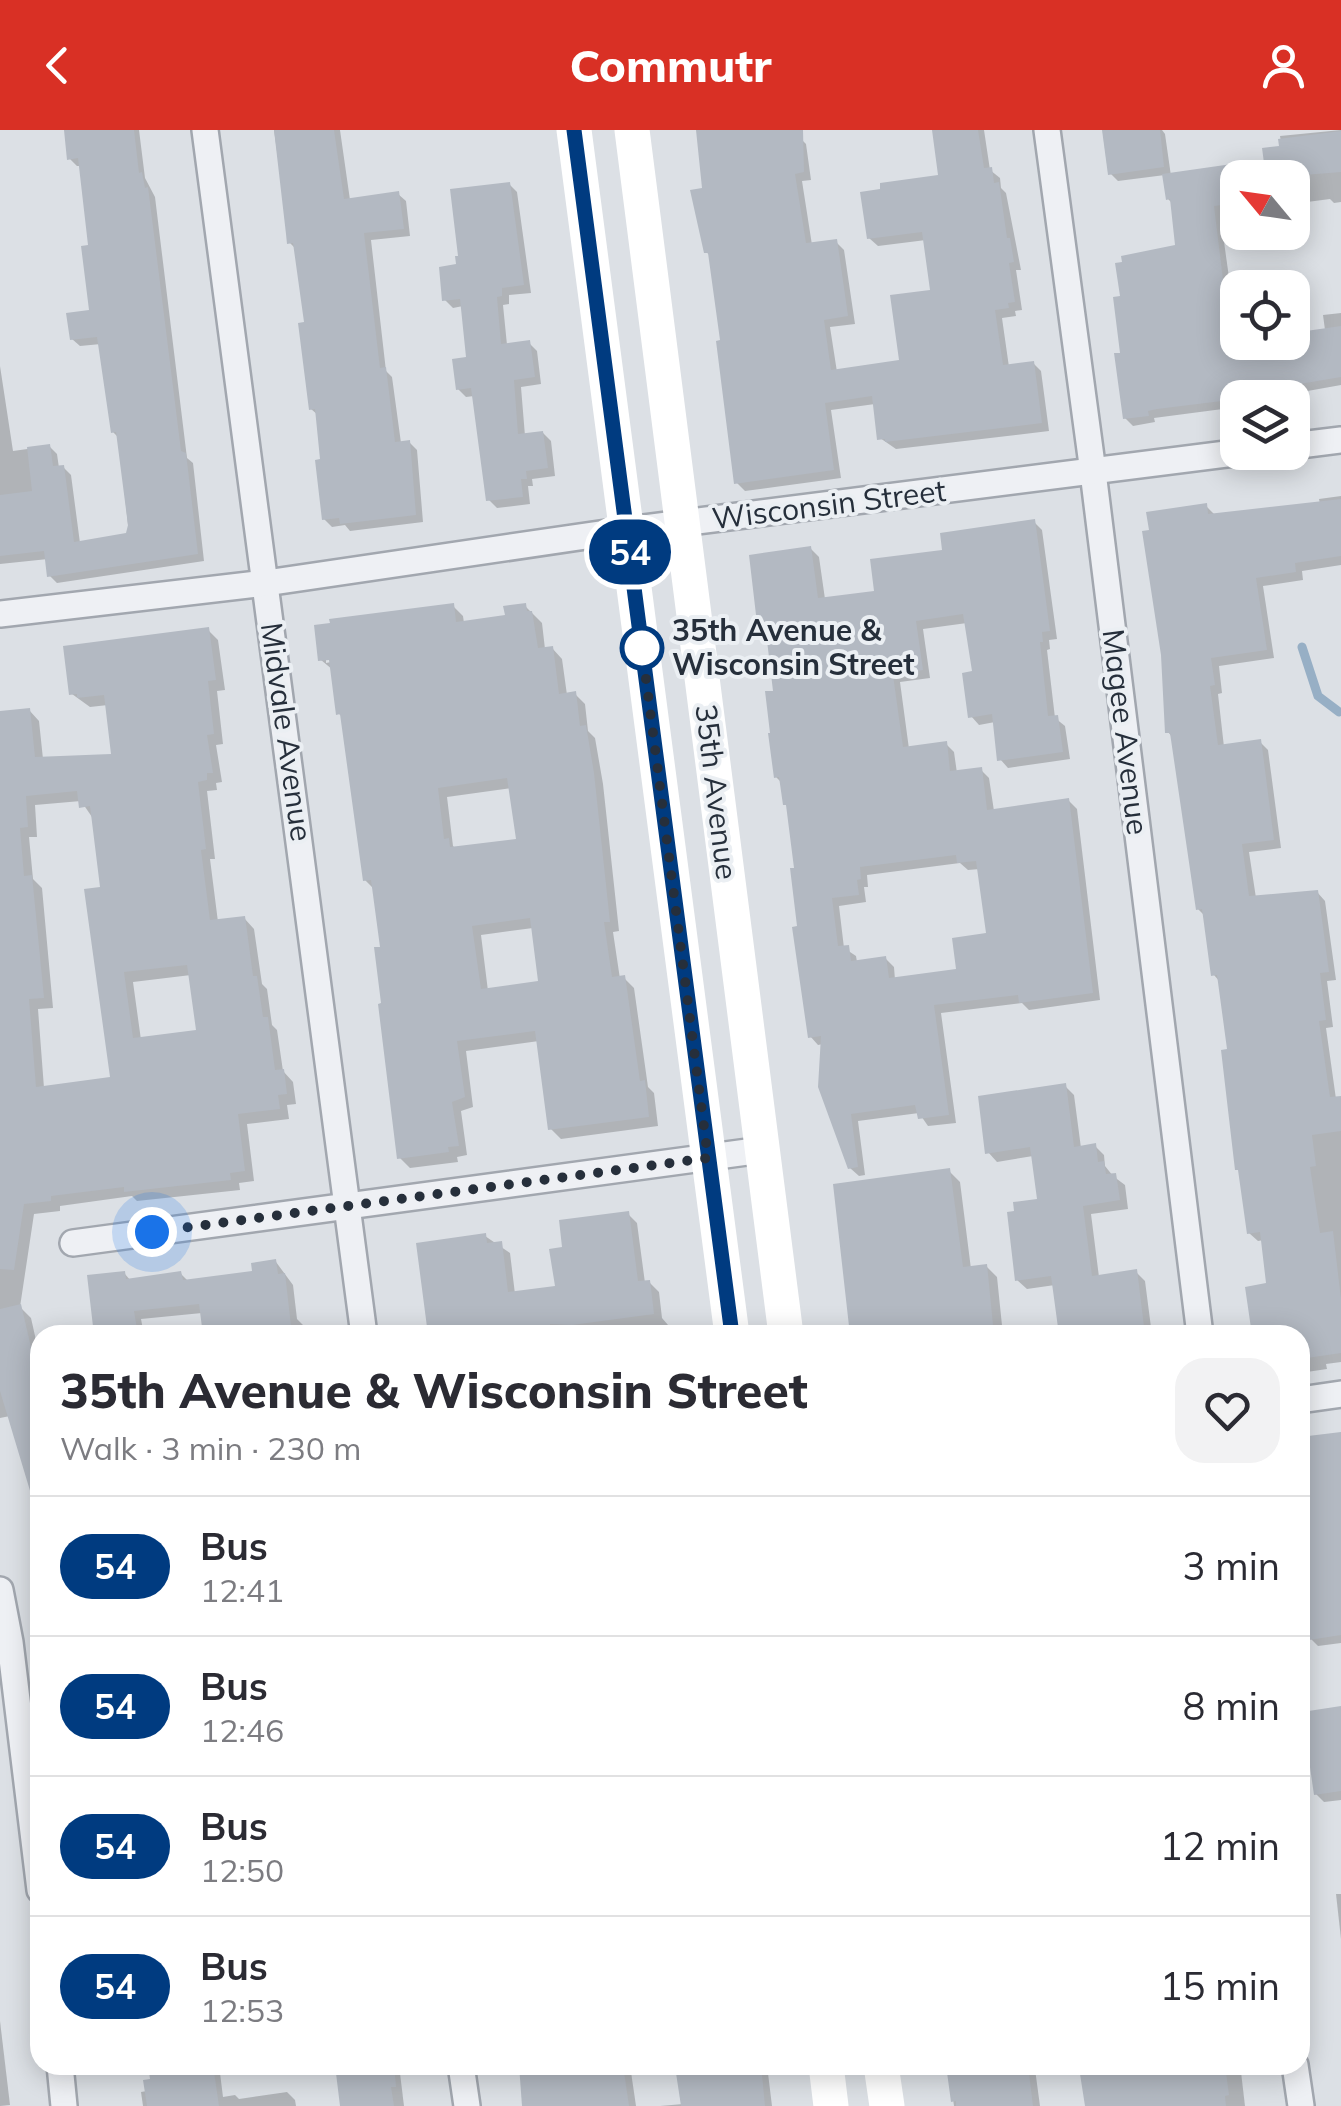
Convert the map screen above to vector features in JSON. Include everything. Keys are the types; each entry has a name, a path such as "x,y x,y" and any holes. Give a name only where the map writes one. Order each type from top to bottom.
{"main road":[{"name":"35th Avenue","path":"574,130 731,1325"},
{"name":"35th Avenue","path":"632,130 785,1325"},
{"path":"827,2075 831,2106"},
{"path":"882,2075 887,2106"}],"street":[{"name":"Midvale Avenue","path":"205,130 363,1325"},
{"name":"Magee Avenue","path":"1046,130 1093,472 1199,1325"},
{"path":"1310,444 1341,440"},
{"name":"Wisconsin Street","path":"0,614 266,583 627,530 1220,455"},
{"path":"73,1244 762,1150"},
{"path":"1310,1399 1341,1394"},
{"path":"0,1590 30,1805"},
{"path":"61,2075 64,2106"},
{"path":"462,2075 467,2106"},
{"path":"1296,2075 1300,2106"}],"building":[{"path":"64,130 134,130 139,173 142,172 145,188 148,187 198,554 47,577 44,551 0,556 0,495 32,491 27,447 50,444 53,466 64,465 74,542 126,533 128,525 116,432 111,433 97,337 70,340 66,313 89,310 81,246 88,245 78,158 67,160"},
{"path":"274,130 334,130 344,199 399,191 404,229 364,233 380,368 386,367 395,442 410,440 416,515 340,524 339,518 322,520 315,460 320,459 315,409 309,410 298,323 304,322 293,243 287,244"},
{"path":"696,130 803,130 804,172 795,174 806,243 837,239 848,316 824,320 831,370 899,360 890,295 930,290 922,232 867,239 860,192 880,189 880,183 938,175 932,130 978,130 984,168 992,167 994,183 999,182 1014,262 1009,263 1015,302 1008,303 1009,308 995,310 1003,365 1034,361 1042,423 885,442 877,440 872,396 825,403 834,470 734,484 708,253 704,253 690,190 702,188"},
{"path":"1102,130 1160,130 1164,167 1108,175"},
{"path":"1341,131 1341,172 1310,174 1310,160 1264,160 1262,148 1279,146 1278,139"},
{"path":"1220,166 1220,205 1214,206 1222,270 1220,360 1310,360 1310,330 1341,326 1341,377 1310,382 1220,380 1220,401 1157,409 1148,411 1149,416 1123,419 1114,353 1120,353 1113,297 1120,296 1115,263 1122,262 1121,256 1175,245 1170,199 1166,200 1162,174"},
{"path":"510,182 524,285 502,288 502,296 497,297 501,344 530,340 535,377 514,380 518,434 543,431 548,468 526,471 527,479 521,479 523,497 486,501 471,388 456,390 452,359 466,357 460,299 442,301 439,267 456,264 458,256 450,189"},
{"path":"1341,499 1341,556 1295,563 1296,572 1256,578 1267,650 1211,658 1215,685 1210,686 1218,745 1261,739 1274,840 1242,844 1249,896 1318,890 1329,972 1320,973 1326,1020 1319,1021 1330,1097 1341,1096 1341,1131 1312,1135 1316,1166 1310,1167 1320,1233 1333,1231 1341,1299 1341,1353 1310,1358 1310,1325 1251,1325 1245,1287 1266,1283 1260,1232 1247,1234 1221,1050 1227,1049 1217,975 1211,976 1202,909 1196,910 1170,733 1165,733 1161,655 1142,531 1149,530 1146,512 1207,503 1208,514"},
{"path":"1035,519 1050,631 1042,632 1040,642 1048,716 1058,715 1063,752 997,761 992,714 968,718 962,673 972,671 963,614 916,621 923,670 893,675 903,747 947,741 950,771 982,767 987,810 1069,798 1093,993 1019,1003 1018,995 934,1005 949,1115 918,1119 915,1105 851,1114 858,1167 848,1169 818,1087 821,1036 808,1038 792,927 797,926 786,805 779,777 774,778 768,733 765,691 773,691 766,632 758,632 749,555 811,546 818,598 874,591 870,559 942,550 940,533","holes":["956,855 957,863 976,861 986,933 952,938 956,969 889,978 886,956 851,961 849,945 838,946 832,898 859,895 860,867"]},
{"path":"454,603 456,622 505,615 503,606 526,603 527,611 532,611 538,648 553,646 559,694 576,691 580,726 586,725 610,922 604,922 612,977 625,975 649,1117 548,1130 535,1031 457,1041 465,1097 452,1102 459,1146 448,1147 449,1152 397,1159 378,1004 381,1003 374,947 380,947 371,880 363,881 329,660 318,661 314,625 330,623 329,619","holes":["507,778 516,839 450,847 449,838 444,839 438,788","530,918 538,981 481,989 472,926"]},
{"path":"209,627 216,680 208,681 214,734 207,735 213,773 207,773 207,780 198,782 210,920 245,916 253,976 257,976 263,1017 268,1017 275,1070 284,1069 287,1094 278,1095 280,1109 238,1114 245,1171 230,1173 231,1180 124,1192 124,1187 51,1196 51,1201 24,1204 14,1270 0,1269 0,711 30,708 35,757 111,754 104,695 69,695 63,646","holes":["77,791 79,808 90,806 100,887 84,889 110,1077 36,1087 29,999 44,998 32,875 24,876 20,828 28,827 26,796","187,965 196,1030 133,1038 124,972"]},
{"path":"1066,1083 1074,1147 1096,1143 1098,1162 1104,1161 1106,1174 1116,1173 1120,1200 1083,1206 1092,1276 1137,1269 1144,1325 1058,1325 1051,1276 1015,1281 1007,1212 1014,1211 1013,1202 1037,1199 1030,1147 985,1154 978,1096"},
{"path":"950,1168 963,1267 987,1264 993,1325 849,1325 833,1184"},
{"path":"629,1211 638,1281 650,1280 654,1314 572,1325 427,1325 416,1243 486,1233 487,1243 502,1241 508,1292 555,1286 549,1249 562,1247 559,1220"},
{"path":"276,1259 278,1274 285,1273 291,1325 202,1325 199,1304 134,1311 136,1325 93,1325 87,1275 125,1271 126,1279 181,1271 183,1280 252,1271 251,1263"},
{"path":"21,1304 30,1343 30,1491 0,1391 0,1309"},
{"path":"1341,1432 1341,1635 1310,1640 1310,1436"},
{"path":"1341,1706 1341,1791 1314,1795 1310,1711"},
{"path":"149,2075 214,2075 219,2106 147,2106 143,2080 150,2079"},
{"path":"336,2075 395,2075 396,2087 391,2087 394,2106 340,2106"},
{"path":"520,2075 624,2075 629,2106 522,2106"},
{"path":"676,2075 762,2075 765,2106 681,2106"},
{"path":"947,2075 1029,2075 1033,2106 956,2106 956,2101 951,2102"},
{"path":"1080,2075 1226,2075 1226,2106 1085,2106"}],"waterway":[{"path":"1302,647 1318,696 1339,712"}],"bus line":[{"name":"54","path":"574,130 731,1325"}],"place":[{"name":"35th Avenue & Wisconsin Street","path":"642,648"}],"route":[{"path":"152,1232 708,1158 642,648"}]}
